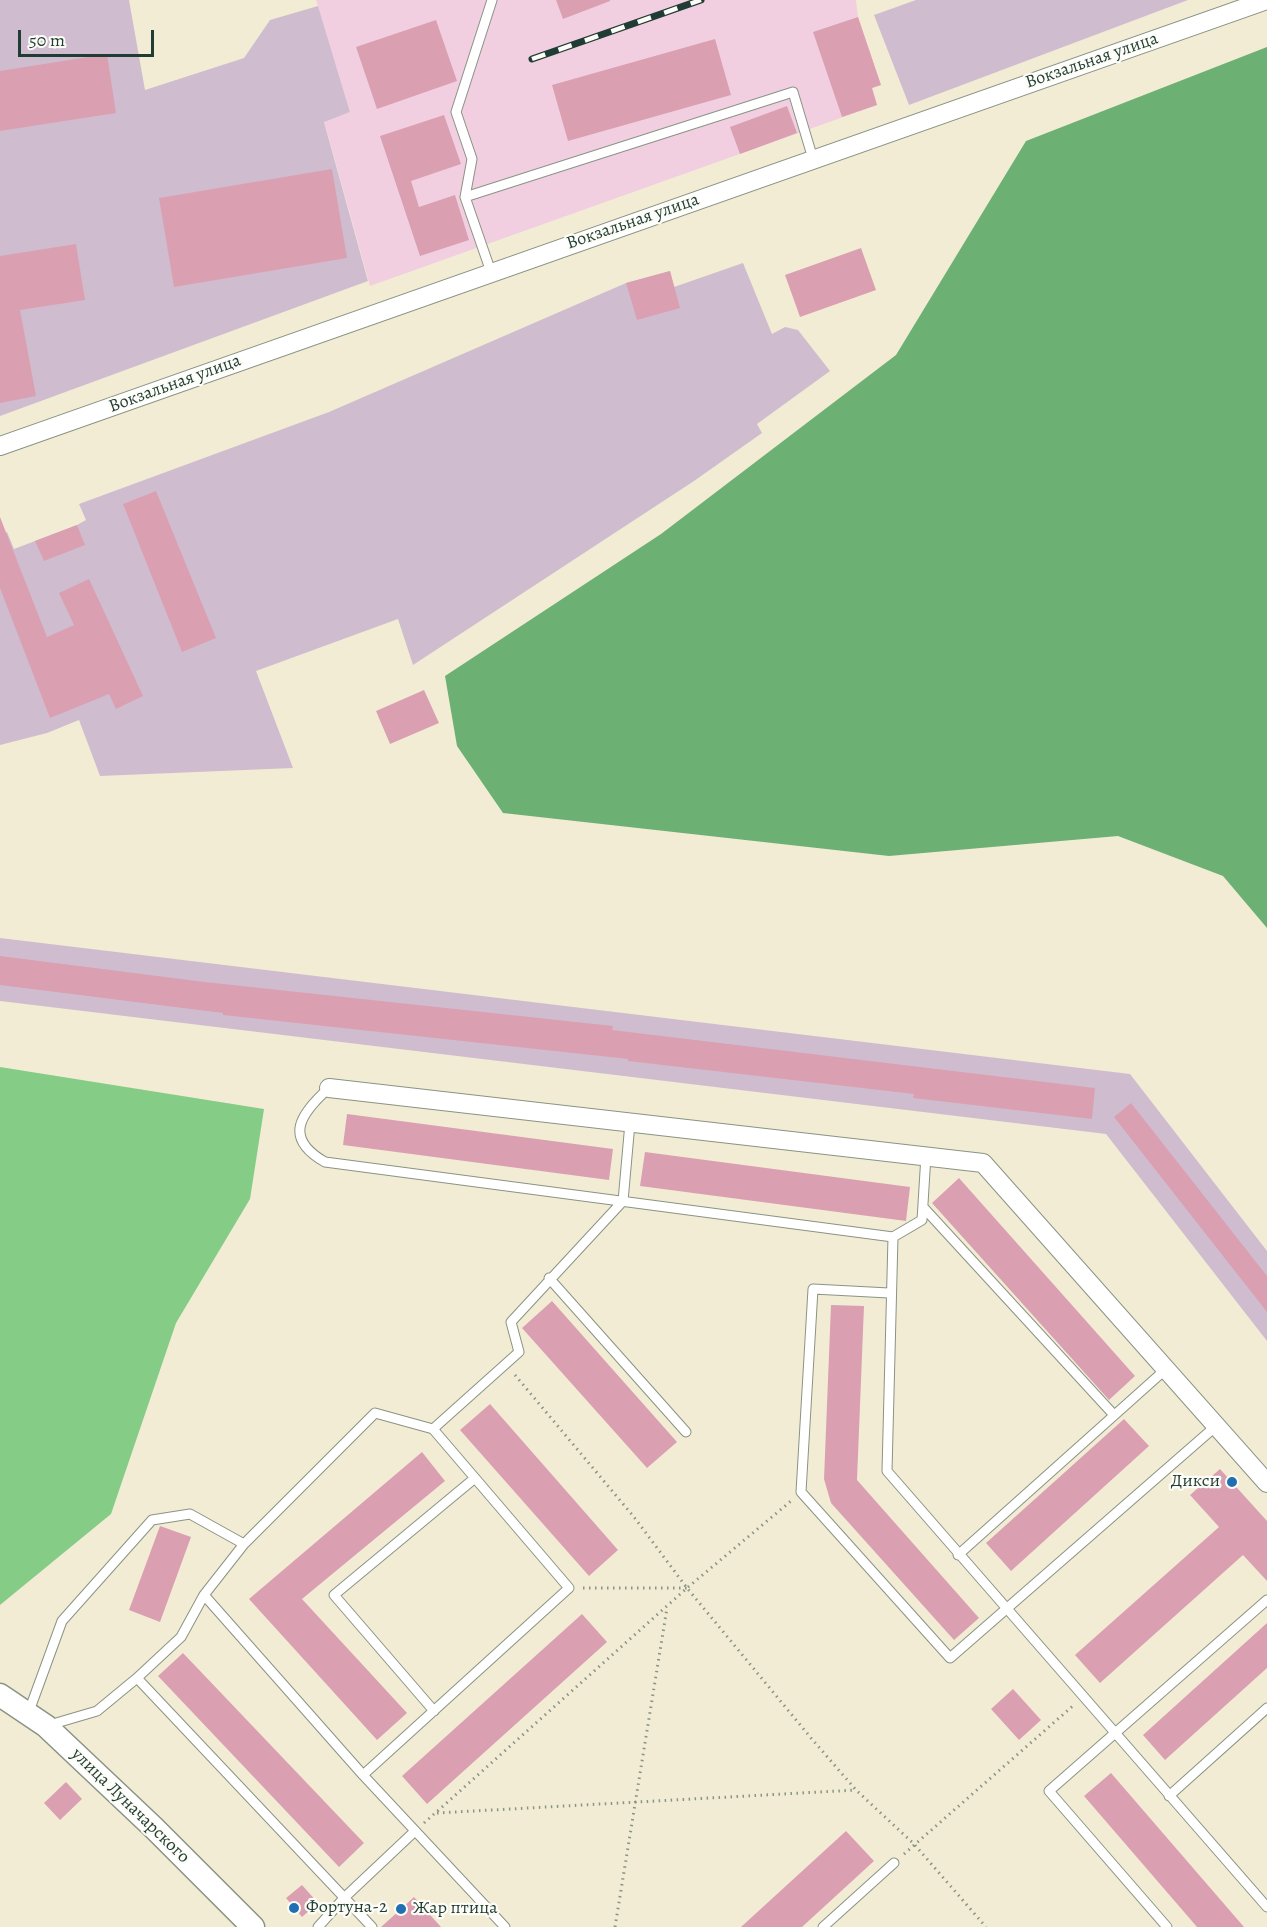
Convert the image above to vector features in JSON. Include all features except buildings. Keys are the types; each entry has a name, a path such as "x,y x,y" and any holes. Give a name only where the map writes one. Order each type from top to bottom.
{"street":[{"name":"Вокзальная улица","path":"0,446 1267,0"},
{"path":"328,1089 983,1163 1267,1483"},
{"name":"улица Луначарского","path":"0,1695 37,1720 154,1828 253,1927"}],"lane":[{"path":"491,272 465,196 472,159 456,112 492,0"},
{"path":"465,196 793,92 813,159"},
{"path":"328,1089 308,1107 299,1126 301,1140 309,1153 325,1162 893,1237 922,1220 926,1155"},
{"path":"433,1429 519,1352 510,1322 623,1201 630,1123"},
{"path":"923,1207 1114,1415"},
{"path":"893,1237 889,1293 887,1471 1005,1610 1267,1907"},
{"path":"549,1278 686,1431"},
{"path":"889,1293 813,1289 801,1492 950,1658 1216,1426"},
{"path":"958,1555 1166,1369"},
{"path":"244,1544 190,1514 152,1520 62,1621 37,1720 97,1711 137,1678 181,1636 204,1595 244,1544 375,1413 433,1429 569,1588 363,1775"},
{"path":"434,1711 334,1595 475,1478"},
{"path":"204,1595 363,1775 505,1927"},
{"path":"1167,1927 1048,1791 1267,1600"},
{"path":"137,1678 372,1927"},
{"path":"1169,1796 1267,1708"},
{"path":"318,1927 345,1897 415,1831"},
{"path":"823,1927 894,1863"}],"path":[{"path":"506,1364 634,1517 687,1588 856,1790 914,1844 986,1927"},
{"path":"415,1831 687,1588 801,1492"},
{"path":"569,1588 687,1588"},
{"path":"615,1927 667,1606"},
{"path":"894,1863 1083,1697"},
{"path":"435,1813 856,1790"}],"shaded area":[{"path":"0,0 129,0 145,90 244,58 270,20 318,6 350,112 324,122 368,281 0,416"},
{"path":"316,0 856,0 858,17 881,85 872,88 877,105 370,286 324,121 350,112"},
{"path":"916,0 1188,0 909,105 874,15"},
{"path":"743,263 772,334 785,327 798,330 830,371 757,424 762,433 694,481 413,665 398,619 256,671 293,768 100,776 79,720 47,733 0,745 0,535 7,532 14,549 77,525 86,520 79,504 329,412 626,283 670,271 674,287"},
{"path":"0,938 1130,1074 1267,1251 1267,1341 1106,1134 0,1001"}],"green space":[{"path":"1267,47 1267,928 1223,876 1118,836 889,856 503,813 457,746 445,676 661,534 896,355 1026,141"},
{"path":"0,1067 264,1109 250,1199 176,1323 111,1514 0,1605"}],"railway":[{"path":"532,59 701,0"}],"place":[{"name":"Дикси","path":"1232,1482"},
{"name":"Фортуна-2","path":"294,1908"},
{"name":"Жар птица","path":"401,1909"}]}
